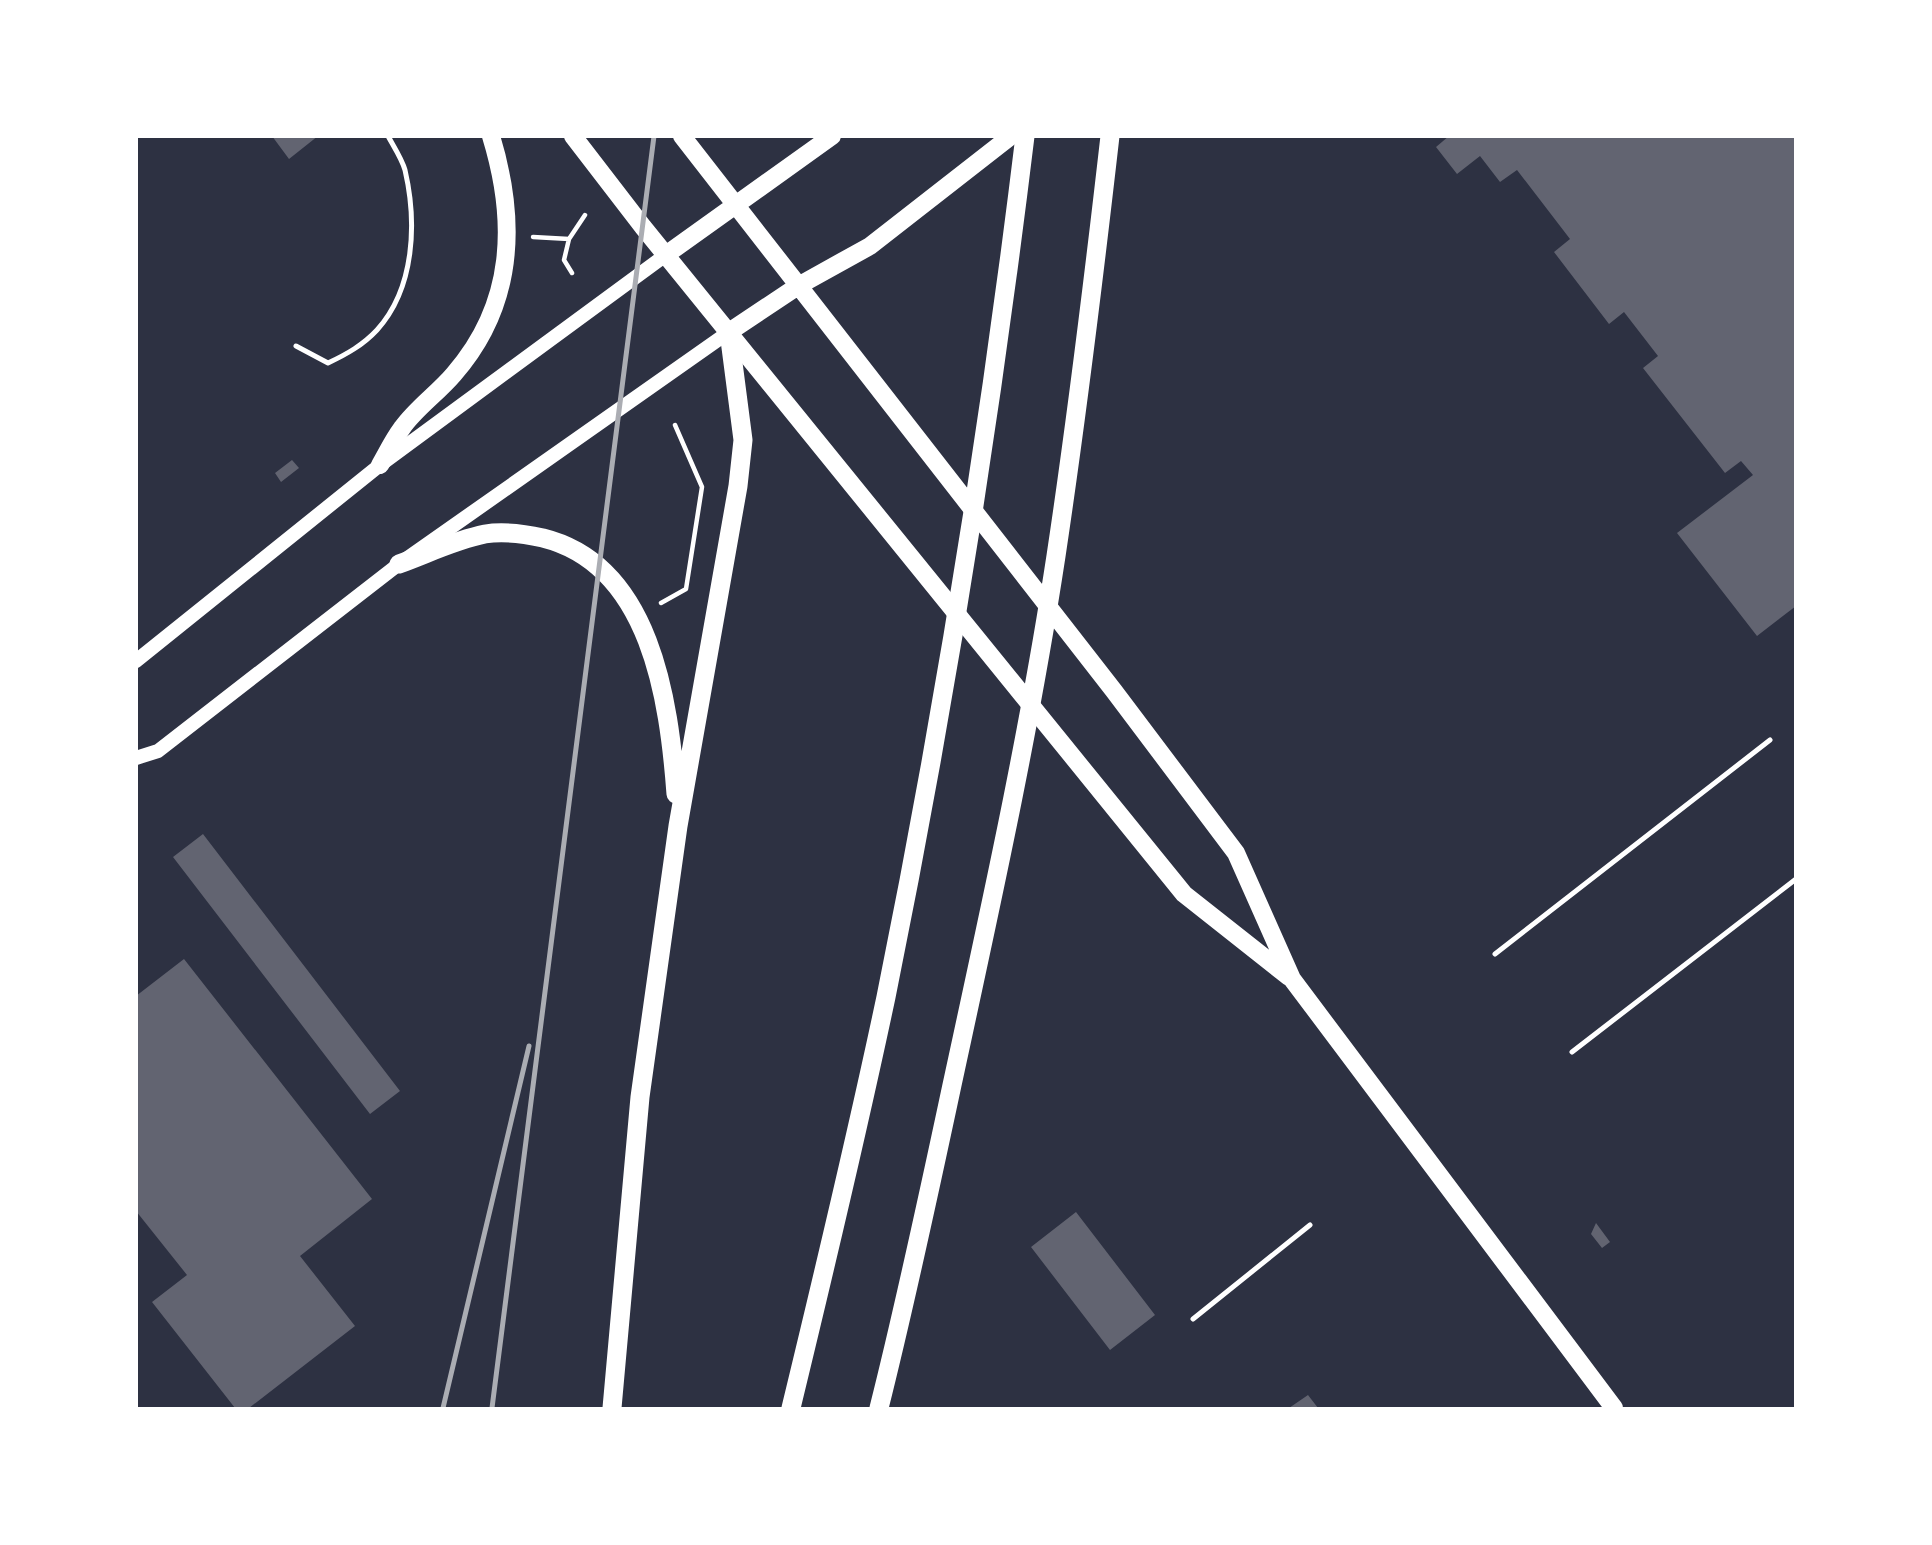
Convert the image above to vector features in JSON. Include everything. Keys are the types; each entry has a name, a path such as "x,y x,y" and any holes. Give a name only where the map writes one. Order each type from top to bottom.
{"highway":[{"path":"791,1409 885,999 933,752 992,386 1025,136"},
{"path":"879,1409 933,1176 1008,825 1056,557 1095,273 1110,136"},
{"path":"612,1409 640,1097 678,827 738,486 743,440 729,332"},
{"path":"399,564 486,534 524,534 567,544 600,566 622,591 639,618 654,660 673,754 678,827"}],"main road":[{"path":"380,465 402,426 454,374 477,343 492,314 502,285 508,207 491,136"},
{"path":"573,136 1184,894 1292,979"},
{"path":"682,136 1114,691 1236,853 1292,979 1615,1409"},
{"path":"136,661 380,465 832,136"},
{"path":"136,758 158,751 399,564 729,332 798,286 870,246 1011,136"}],"lane":[{"path":"296,346 328,363 353,351 378,328 401,291 411,246 409,205 404,168 388,136"},
{"path":"1495,954 1770,740"},
{"path":"1572,1052 1796,879"},
{"path":"1193,1319 1310,1225"}],"path":[{"path":"572,273 564,260 569,239 585,215"},
{"path":"526,237 569,239"},
{"path":"652,609 686,589 702,487 675,425"},
{"path":"699,478 706,478"}],"building":[{"path":"272,136 318,136 289,159"},
{"path":"1449,136 1796,136 1796,606 1757,636 1677,533 1753,475 1741,461 1725,473 1643,368 1658,356 1624,312 1609,324 1554,252 1570,239 1517,170 1500,182 1480,156 1457,174 1436,147"},
{"path":"292,460 299,468 281,482 275,473"},
{"path":"203,834 400,1091 370,1114 173,857"},
{"path":"184,959 372,1199 300,1256 355,1326 249,1408 235,1408 152,1302 187,1275 136,1211 136,996"},
{"path":"1076,1212 1155,1315 1110,1350 1031,1247"},
{"path":"1596,1223 1610,1242 1602,1248 1591,1234"},
{"path":"1308,1395 1318,1408 1289,1408"}],"railway":[{"path":"492,1408 654,136"},
{"path":"443,1408 529,1046"}]}
